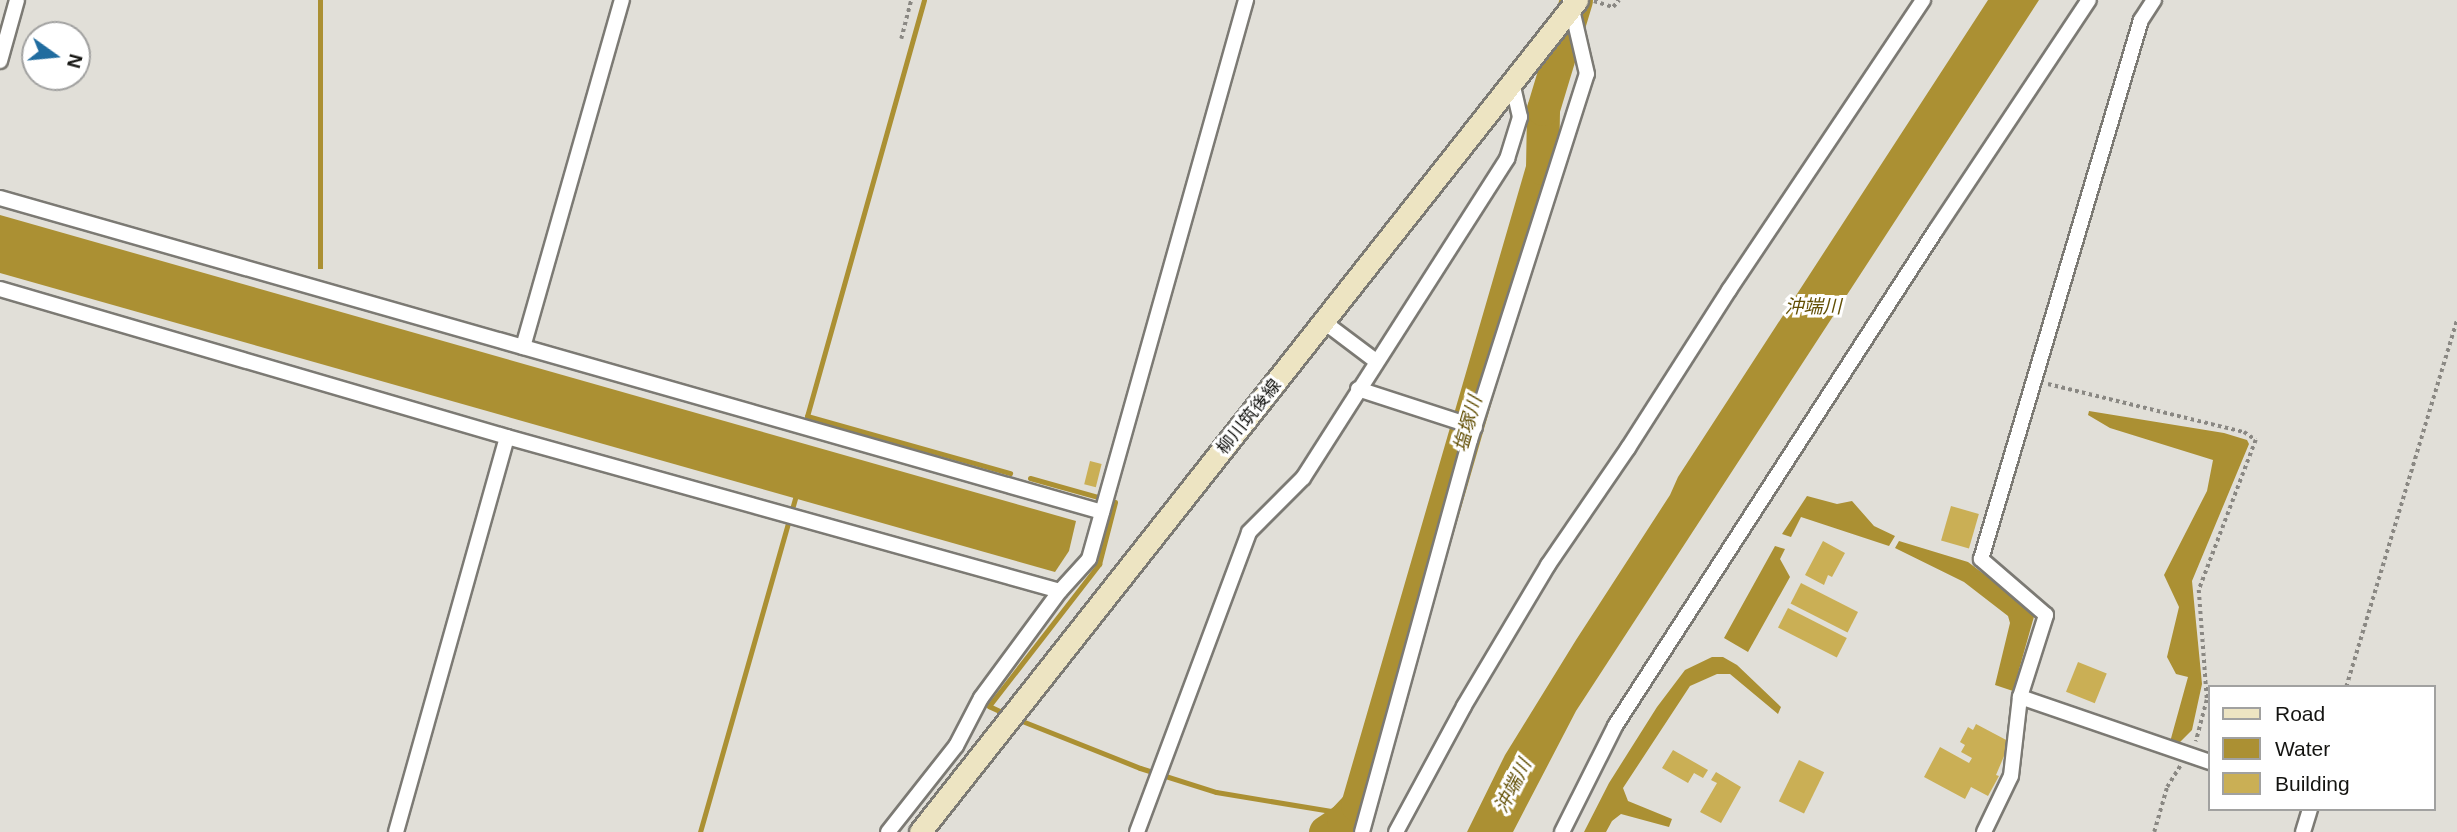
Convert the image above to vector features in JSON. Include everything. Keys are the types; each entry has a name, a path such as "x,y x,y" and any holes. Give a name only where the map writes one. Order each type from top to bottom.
{"main road":[{"name":"柳川筑後線","path":"920,832 1578,1"}],"street":[{"path":"0,61 17,0"},
{"path":"523,347 622,0"},
{"path":"888,832 956,746 981,698 1060,591 1089,559 1246,0"},
{"path":"1396,832 1464,706 1548,565 1923,0"},
{"path":"1562,832 1615,726 1936,230 2089,0"},
{"path":"1984,832 2011,776 2020,697 2046,615 1981,559 2141,20 2154,0"},
{"path":"1362,832 1475,427 1587,74 1578,1"},
{"path":"1137,832 1249,532 1303,478 1507,159 1520,117 1512,82"},
{"path":"0,198 1102,512"},
{"path":"0,289 507,437 1060,591"},
{"path":"1324,322 1376,361"},
{"path":"1358,389 1475,427"},
{"path":"396,832 507,437"},
{"path":"2020,697 2208,761"},
{"path":"2303,832 2308,811"}],"path":[{"path":"901,39 911,0"},
{"path":"1578,1 1613,7 1619,0"},
{"path":"2347,685 2457,319"},
{"path":"2034,380 2174,417 2244,432 2256,440 2199,590 2207,700 2196,741 2167,786 2154,832"}],"water":[{"path":"318,0 323,0 323,269 318,269"},
{"name":"沖端川","path":"1988,0 2039,0 1576,711 1513,832 1467,832 1505,755 1670,495 1678,477"},
{"path":"0,215 1076,521 1069,551 1055,572 0,273"},
{"path":"2089,411 2224,433 2247,440 2249,444 2192,581 2202,684 2192,730 2179,743 2170,742 2188,677 2176,674 2167,657 2179,607 2164,575 2207,491 2213,460 2110,428 2088,415"},
{"path":"1807,496 1837,504 1852,501 1874,526 1895,536 1889,546 1801,517 1791,537 1782,534"},
{"path":"1899,541 1968,562 2035,613 2013,691 1995,685 2010,623 2008,616 1964,582 1895,548"},
{"path":"1775,546 1785,549 1780,559 1790,577 1748,652 1724,638"},
{"path":"1712,657 1723,657 1737,665 1781,707 1778,714 1730,674 1717,674 1690,686 1623,788 1628,801 1672,819 1669,827 1621,814 1612,821 1606,832 1584,832 1609,783 1657,707 1685,670"}],"building":[{"path":"1090,461 1102,464 1096,487 1084,484"},
{"path":"1951,506 1979,514 1969,549 1941,541"},
{"path":"1823,541 1845,553 1832,577 1828,575 1824,585 1805,575"},
{"path":"1801,583 1858,612 1848,633 1791,603"},
{"path":"1788,608 1847,638 1837,658 1778,628"},
{"path":"2078,662 2107,674 2095,703 2066,692"},
{"path":"1976,724 2010,742 1996,775 1999,776 1988,796 1971,787 1965,799 1924,777 1940,747 1969,763 1972,758 1961,752 1965,745 1960,742 1968,727 1973,730"},
{"path":"1673,750 1708,770 1703,778 1694,773 1688,783 1662,768"},
{"path":"1799,760 1824,772 1804,814 1779,801"},
{"path":"1716,772 1741,787 1721,823 1700,812 1717,783 1711,780"}],"waterway":[{"path":"924,0 807,416 1010,473"},
{"name":"塩塚川","path":"1325,832 1343,820 1357,805 1542,168 1543,109 1576,0"},
{"path":"1030,478 1098,497"},
{"path":"700,832 795,498"},
{"path":"1008,715 989,706 1099,564 1115,502"},
{"path":"1017,719 1140,768 1216,792 1349,814"}]}
